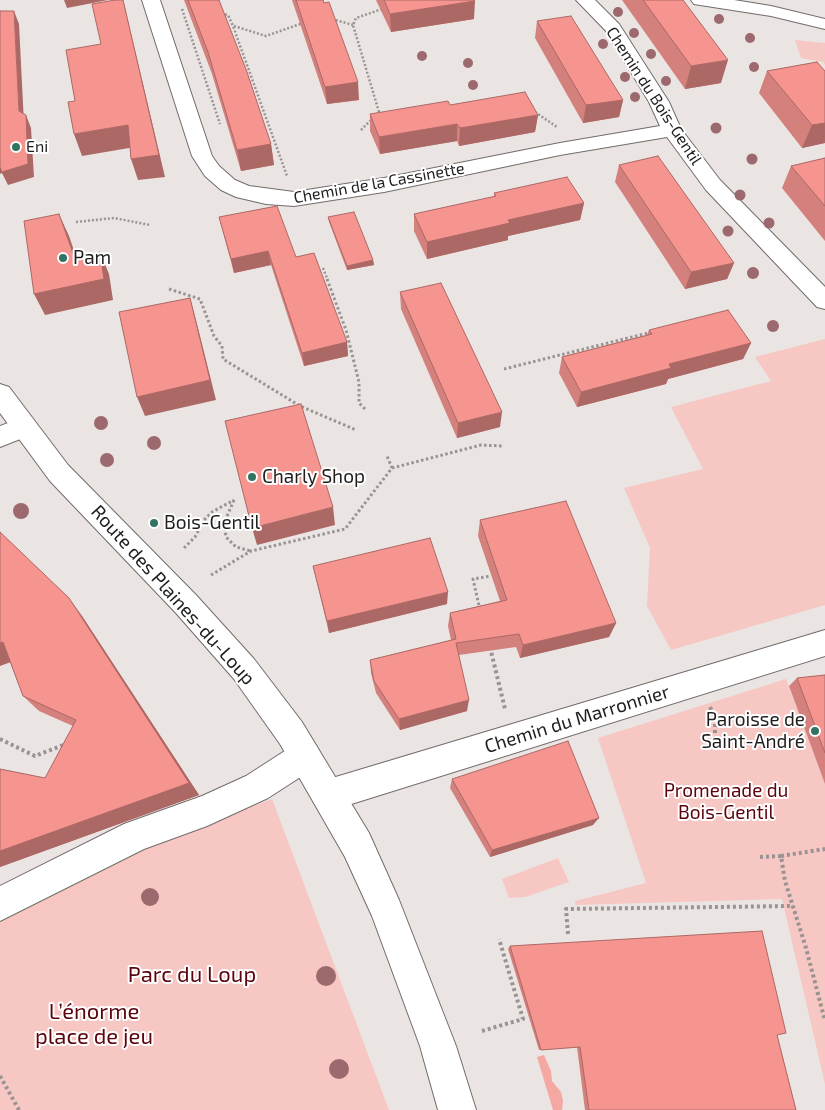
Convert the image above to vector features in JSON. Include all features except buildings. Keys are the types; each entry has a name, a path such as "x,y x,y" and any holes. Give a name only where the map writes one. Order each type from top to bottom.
{"street":[{"name":"Chemin de la Cassinette","path":"151,0 202,156 212,171 228,185 243,192 266,197 294,199 384,185 560,149 672,130"},
{"name":"Chemin du Bois-Gentil","path":"585,0 613,28 659,102 672,130 713,185 825,301"},
{"path":"700,0 771,11 825,24"},
{"name":"Route des Plaines-du-Loup","path":"0,394 12,432 59,473 186,604 244,669 306,756 357,845 387,912 438,1046 457,1110"},
{"name":"Chemin du Marronnier","path":"329,795 825,643"},
{"path":"0,904 136,836 207,810 257,787 306,756"}],"path":[{"path":"182,8 221,127"},
{"path":"361,130 379,112 353,25 356,18 364,14 390,8"},
{"path":"183,12 192,12"},
{"path":"219,14 228,15 233,26 288,182"},
{"path":"324,20 332,19 353,25"},
{"path":"233,26 266,36 306,23"},
{"path":"248,89 256,87"},
{"path":"531,110 563,131"},
{"path":"76,222 114,218 150,225"},
{"path":"323,268 346,330 359,382 359,403 365,409"},
{"path":"169,289 200,299 214,336 222,346 223,359 300,406 356,430"},
{"path":"504,369 658,330"},
{"path":"211,575 251,551 345,529 392,468 481,445 502,446"},
{"path":"386,456 392,468"},
{"path":"184,548 196,537 204,520 212,512 234,500 224,524 226,537 236,547 251,551"},
{"path":"482,616 473,579 491,576"},
{"path":"489,644 513,739"},
{"path":"709,704 715,718 715,743"},
{"path":"0,739 35,756 72,742"},
{"path":"760,857 825,849"},
{"path":"780,856 785,881 825,1021"},
{"path":"568,934 566,909 793,906"},
{"path":"482,1032 523,1018 499,939"},
{"path":"0,1076 19,1110"}],"green space":[{"path":"795,40 825,43 825,65 823,62 801,58"},
{"path":"825,339 825,605 671,650 647,606 650,548 624,488 703,469 671,407 771,381 755,357"},
{"name":"Promenade du Bois-Gentil","path":"786,679 825,783 825,1084 782,899 575,905 575,901 646,883 598,738"},
{"name":"Parc du Loup","path":"272,799 389,1110 0,1110 0,920 142,849"},
{"path":"558,858 569,882 525,897 509,898 502,879"}],"shaded area":[{"path":"544,1055 551,1071 552,1081 561,1092 562,1110 553,1110 537,1057"}],"place":[{"name":"Eni","path":"16,147"},
{"name":"Pam","path":"63,258"},
{"name":"Charly Shop","path":"252,477"},
{"name":"Bois-Gentil","path":"154,523"},
{"name":"Paroisse de Saint-André","path":"815,731"}],"park label":[{"name":"L’énorme place de jeu","path":"94,1024"}]}
